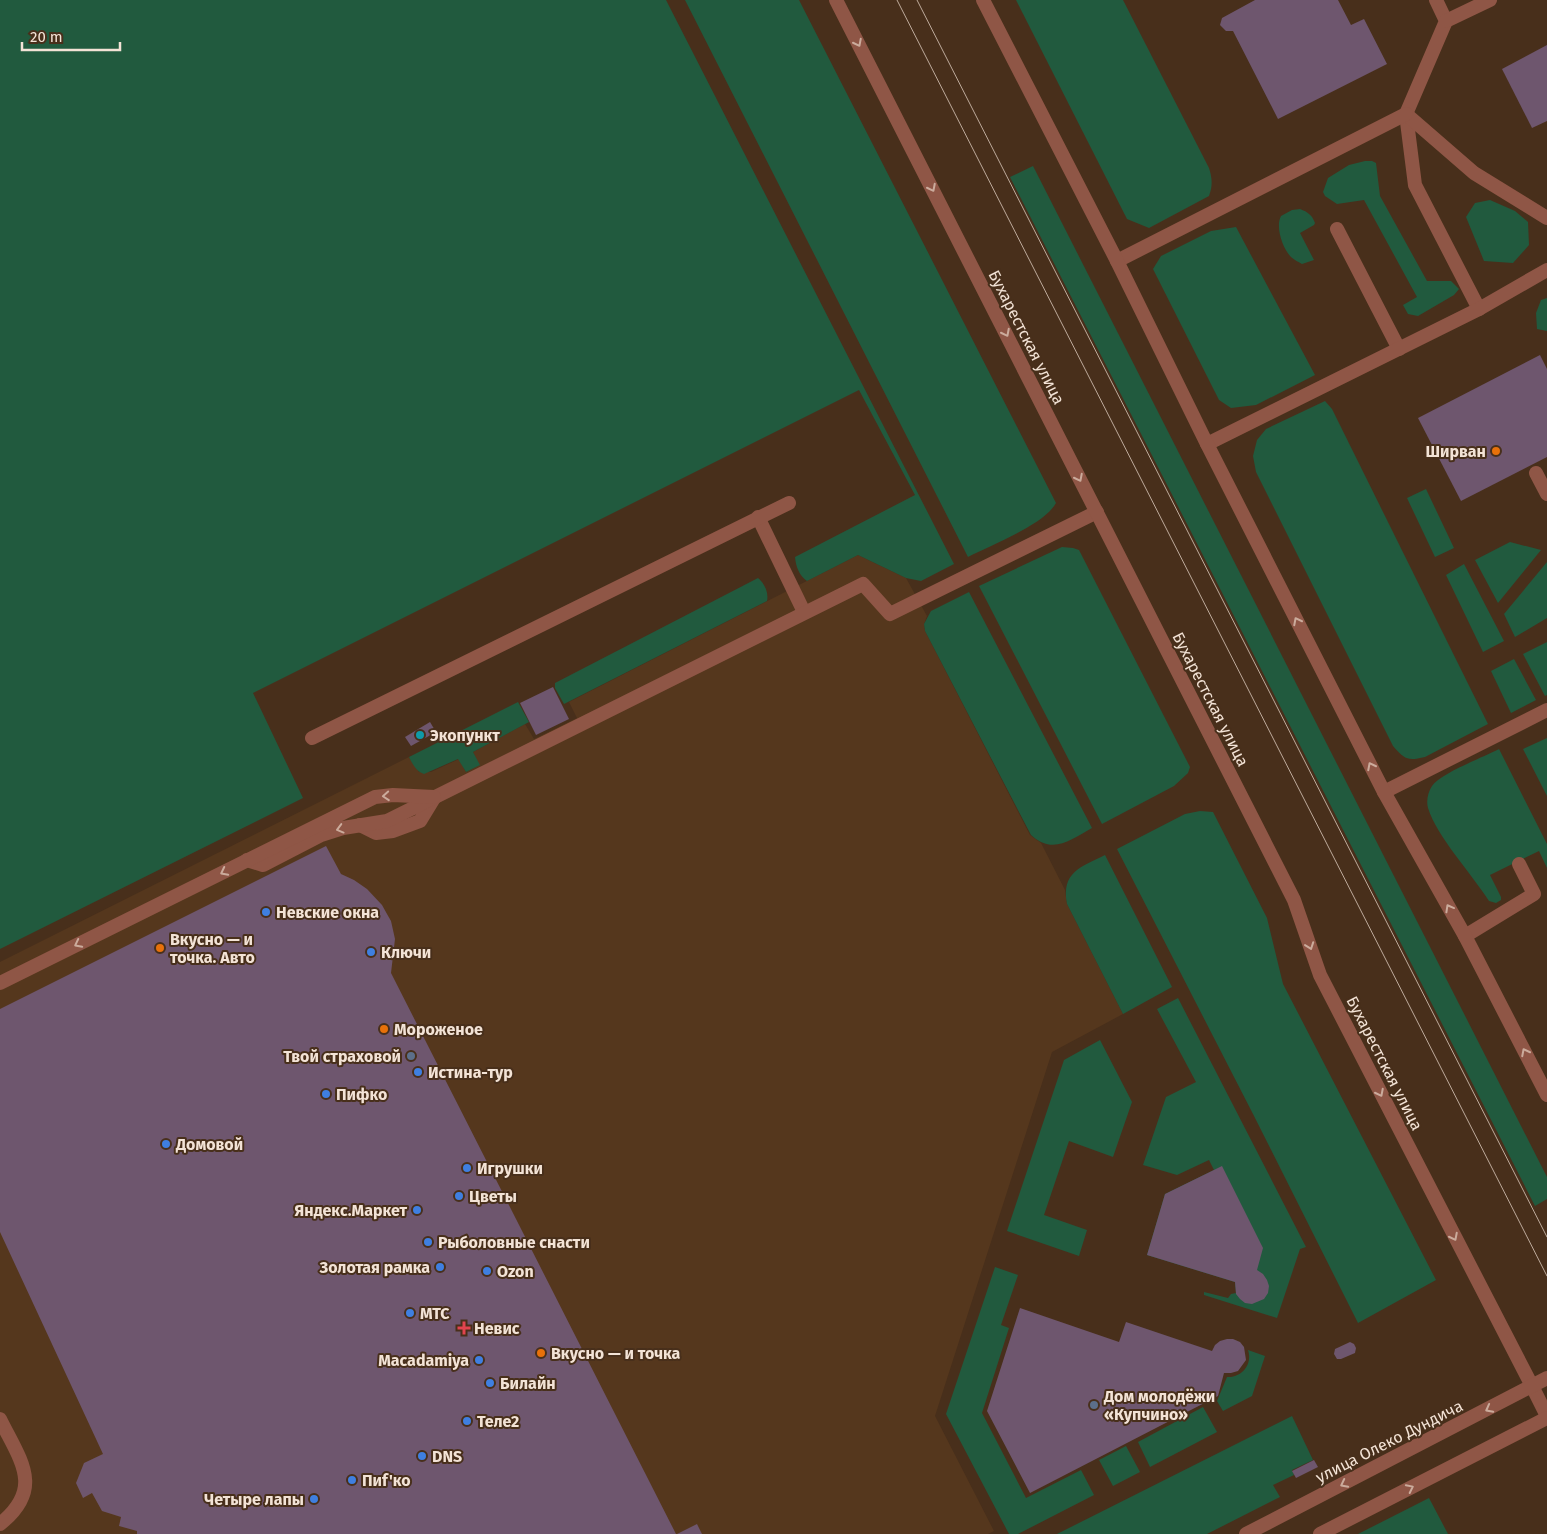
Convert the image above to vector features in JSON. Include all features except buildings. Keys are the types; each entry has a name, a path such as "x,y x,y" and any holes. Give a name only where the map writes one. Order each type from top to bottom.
{"street":[{"name":"Бухарестская улица","path":"836,0 1294,900 1320,975 1547,1417"},
{"path":"983,0 1117,261 1384,792 1465,936 1547,1095"},
{"path":"1436,0 1446,21"},
{"path":"1479,309 1415,185 1406,114 1446,21 1490,0"},
{"path":"1117,261 1406,114"},
{"path":"1406,114 1474,173 1547,218"},
{"path":"1338,229 1399,349"},
{"path":"1208,444 1479,309 1547,270"},
{"path":"1536,473 1547,494"},
{"path":"312,738 788,503"},
{"path":"247,860 263,865 321,835 360,825 387,821 863,584 890,614 1097,512"},
{"path":"758,517 804,612"},
{"path":"1384,792 1547,710"},
{"path":"0,983 375,797 393,795 435,797"},
{"path":"1465,936 1534,894 1518,864"},
{"name":"улица Олеко Дундича","path":"1246,1534 1547,1378"},
{"path":"1320,1534 1547,1417"},
{"path":"0,1419 24,1466 26,1481 23,1497 6,1520 0,1524"}],"shaded area":[{"path":"858,555 906,578 927,616 924,624 925,631 1030,835 1041,843 1065,890 1067,904 1123,1014 1052,1052 935,1416 994,1531 988,1534 0,1534 0,962 409,757 419,772 431,772 459,759 466,772 479,765 473,752 525,724 534,739 577,718 569,702"}],"green space":[{"path":"0,0 666,0 954,564 921,581 906,578 858,555 807,581 800,573 795,557 915,495 859,390 253,693 303,798 0,949"},
{"path":"685,0 799,0 1056,503 1050,511 1029,527 968,557"},
{"path":"1016,0 1123,0 1209,168 1212,182 1209,196 1149,228 1127,219"},
{"path":"1365,161 1376,163 1380,196 1427,281 1451,281 1459,289 1454,295 1418,316 1408,314 1403,305 1417,297 1364,200 1337,204 1325,196 1323,192 1328,178 1349,165"},
{"path":"1033,166 1547,1177 1547,1199 1535,1206 1010,177"},
{"path":"1490,200 1515,211 1528,222 1529,245 1513,263 1484,261 1466,217 1475,203"},
{"path":"1300,209 1309,214 1315,223 1300,233 1314,260 1302,264 1291,257 1285,249 1279,232 1281,216 1292,210"},
{"path":"1236,227 1315,375 1256,405 1231,408 1219,400 1153,269 1161,256 1211,231"},
{"path":"1547,298 1547,331 1537,329 1536,313 1541,300"},
{"path":"1325,401 1332,409 1488,724 1425,757 1411,759 1404,757 1393,746 1256,472 1253,456 1257,440 1266,429"},
{"path":"1426,489 1454,548 1435,557 1407,498"},
{"path":"1510,542 1541,550 1498,603 1475,560"},
{"path":"1062,547 1079,550 1190,767 1188,773 1174,786 1102,824 979,586"},
{"path":"1547,562 1547,618 1515,637 1504,614"},
{"path":"1464,564 1504,641 1483,652 1446,575"},
{"path":"758,578 766,588 767,601 564,704 555,688 555,683"},
{"path":"969,592 1092,828 1062,844 1047,844 1031,835 925,631 924,624 931,611"},
{"path":"1547,642 1547,695 1545,696 1523,654"},
{"path":"1514,659 1536,700 1511,713 1491,671"},
{"path":"518,702 529,722 473,752 480,765 466,772 458,759 424,774 412,763 409,757"},
{"path":"1547,738 1547,796 1523,749"},
{"path":"1499,749 1547,844 1547,868 1539,851 1490,875 1501,897 1501,900 1496,903 1489,901 1447,843 1433,819 1427,802 1429,791 1437,781 1453,771"},
{"path":"1200,811 1213,812 1267,918 1283,984 1436,1280 1358,1323 1117,849 1185,814"},
{"path":"1105,855 1172,987 1123,1014 1067,904 1066,893 1070,878 1081,867"},
{"path":"1178,998 1306,1247 1300,1249 1277,1318 1204,1295 1204,1292 1228,1298 1231,1294 1236,1293 1235,1282 1147,1255 1165,1194 1214,1170 1209,1160 1177,1175 1143,1165 1166,1097 1196,1082 1157,1009"},
{"path":"1100,1040 1132,1102 1113,1157 1069,1141 1044,1215 1087,1230 1079,1256 1007,1231 1064,1060"},
{"path":"995,1267 1018,1275 1001,1325 1009,1328 982,1413 1026,1498 1081,1470 1094,1495 1018,1534 1009,1534 946,1414"},
{"path":"1248,1350 1265,1356 1252,1396 1223,1411 1217,1401 1227,1377 1232,1377 1245,1370 1249,1361"},
{"path":"1203,1407 1217,1432 1150,1467 1138,1442"},
{"path":"1292,1416 1313,1460 1292,1470 1294,1475 1273,1485 1280,1497 1207,1534 1057,1534"},
{"path":"1126,1446 1140,1472 1113,1486 1099,1460"},
{"path":"1429,1498 1448,1534 1358,1534"}],"tram line":[{"path":"897,0 1547,1276"},
{"path":"917,0 1547,1237"}],"place":[{"name":"Ширван","path":"1496,451"},
{"name":"Экопункт","path":"420,735"},
{"name":"Невские окна","path":"266,912"},
{"name":"Вкусно — и точка. Авто","path":"160,948"},
{"name":"Ключи","path":"371,952"},
{"name":"Мороженое","path":"384,1029"},
{"name":"Твой страховой","path":"411,1056"},
{"name":"Истина-тур","path":"418,1072"},
{"name":"Пифко","path":"326,1094"},
{"name":"Домовой","path":"166,1144"},
{"name":"Игрушки","path":"467,1168"},
{"name":"Цветы","path":"459,1196"},
{"name":"Яндекс.Маркет","path":"417,1210"},
{"name":"Рыболовные снасти","path":"428,1242"},
{"name":"Золотая рамка","path":"440,1267"},
{"name":"Ozon","path":"487,1271"},
{"name":"МТС","path":"410,1313"},
{"name":"Невис","path":"464,1328"},
{"name":"Вкусно — и точка","path":"541,1353"},
{"name":"Macadamiya","path":"479,1360"},
{"name":"Билайн","path":"490,1383"},
{"name":"Дом молодёжи «Купчино»","path":"1094,1405"},
{"name":"Теле2","path":"467,1421"},
{"name":"DNS","path":"422,1456"},
{"name":"Пиf'ко","path":"352,1480"},
{"name":"Четыре лапы","path":"314,1499"}]}
